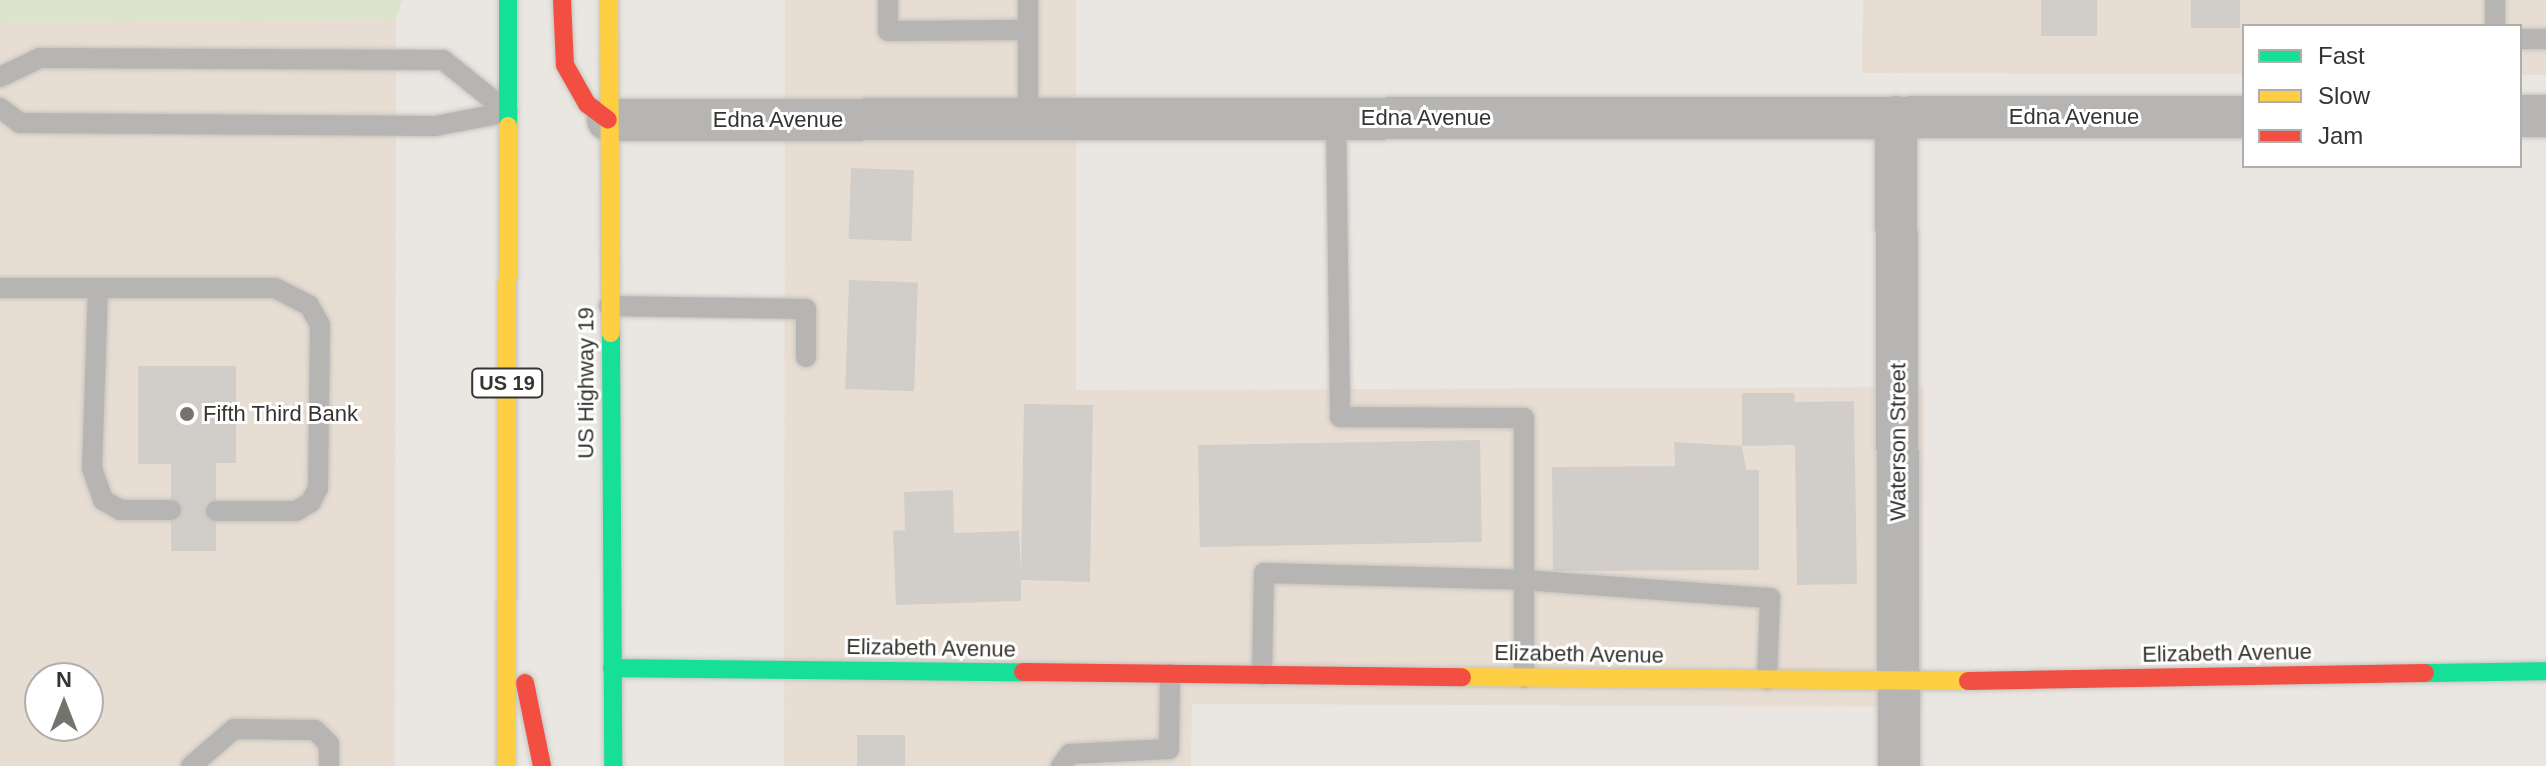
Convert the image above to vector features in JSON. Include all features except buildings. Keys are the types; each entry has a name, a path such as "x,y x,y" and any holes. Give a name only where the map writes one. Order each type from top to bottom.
{"main road":[{"name":"US 19","path":"506,766 508,0"},
{"path":"562,0 565,65 587,104 608,120"},
{"name":"US Highway 19","path":"609,0 613,766"},
{"path":"507,594 542,766"},
{"name":"Elizabeth Avenue","path":"612,668 1899,682 2546,671"}],"street":[{"path":"2522,116 2546,116"},
{"name":"Waterson Street","path":"1896,117 1899,766"},
{"name":"Edna Avenue","path":"608,120 2242,117"}],"lane":[{"path":"888,0 888,31 1028,30"},
{"path":"1028,0 1028,119"},
{"path":"2495,0 2495,24"},
{"path":"2522,39 2546,39"},
{"path":"0,77 40,58 443,60 508,112"},
{"path":"0,108 20,123 435,126 508,112"},
{"path":"1336,119 1340,417 1524,418 1524,678"},
{"path":"0,288 275,288 309,305 320,325 321,464 311,502 296,511 216,511"},
{"path":"98,288 92,468 103,500 120,510 171,510"},
{"path":"609,306 806,309 806,357"},
{"path":"1262,675 1264,573 1524,580 1770,598 1767,680"},
{"path":"1061,766 1070,754 1169,749 1170,674"},
{"path":"191,766 234,729 247,729 315,730 329,744 329,766"}],"shaded area":[{"path":"785,0 1076,0 1076,390 1924,387 1922,707 1192,704 1191,766 784,766"},
{"path":"1863,0 2546,0 2546,75 2522,75 2522,24 2242,24 2242,74 1862,73"},
{"path":"396,20 395,766 0,766 0,23"}],"green space":[{"path":"0,0 402,0 396,20 0,23"}],"traffic: fast":[{"path":"508,0 508,126"},
{"path":"611,333 613,766"},
{"path":"612,668 1023,672"},
{"path":"2425,673 2546,671"}],"traffic: slow":[{"path":"609,0 611,333"},
{"path":"506,766 508,126"},
{"path":"1462,677 1968,681"}],"traffic: jam":[{"path":"562,0 565,65 587,104 608,120"},
{"path":"1023,672 1462,677"},
{"path":"1968,681 2425,673"},
{"path":"525,683 542,766"}],"place":[{"name":"Fifth Third Bank","path":"187,414"}]}
